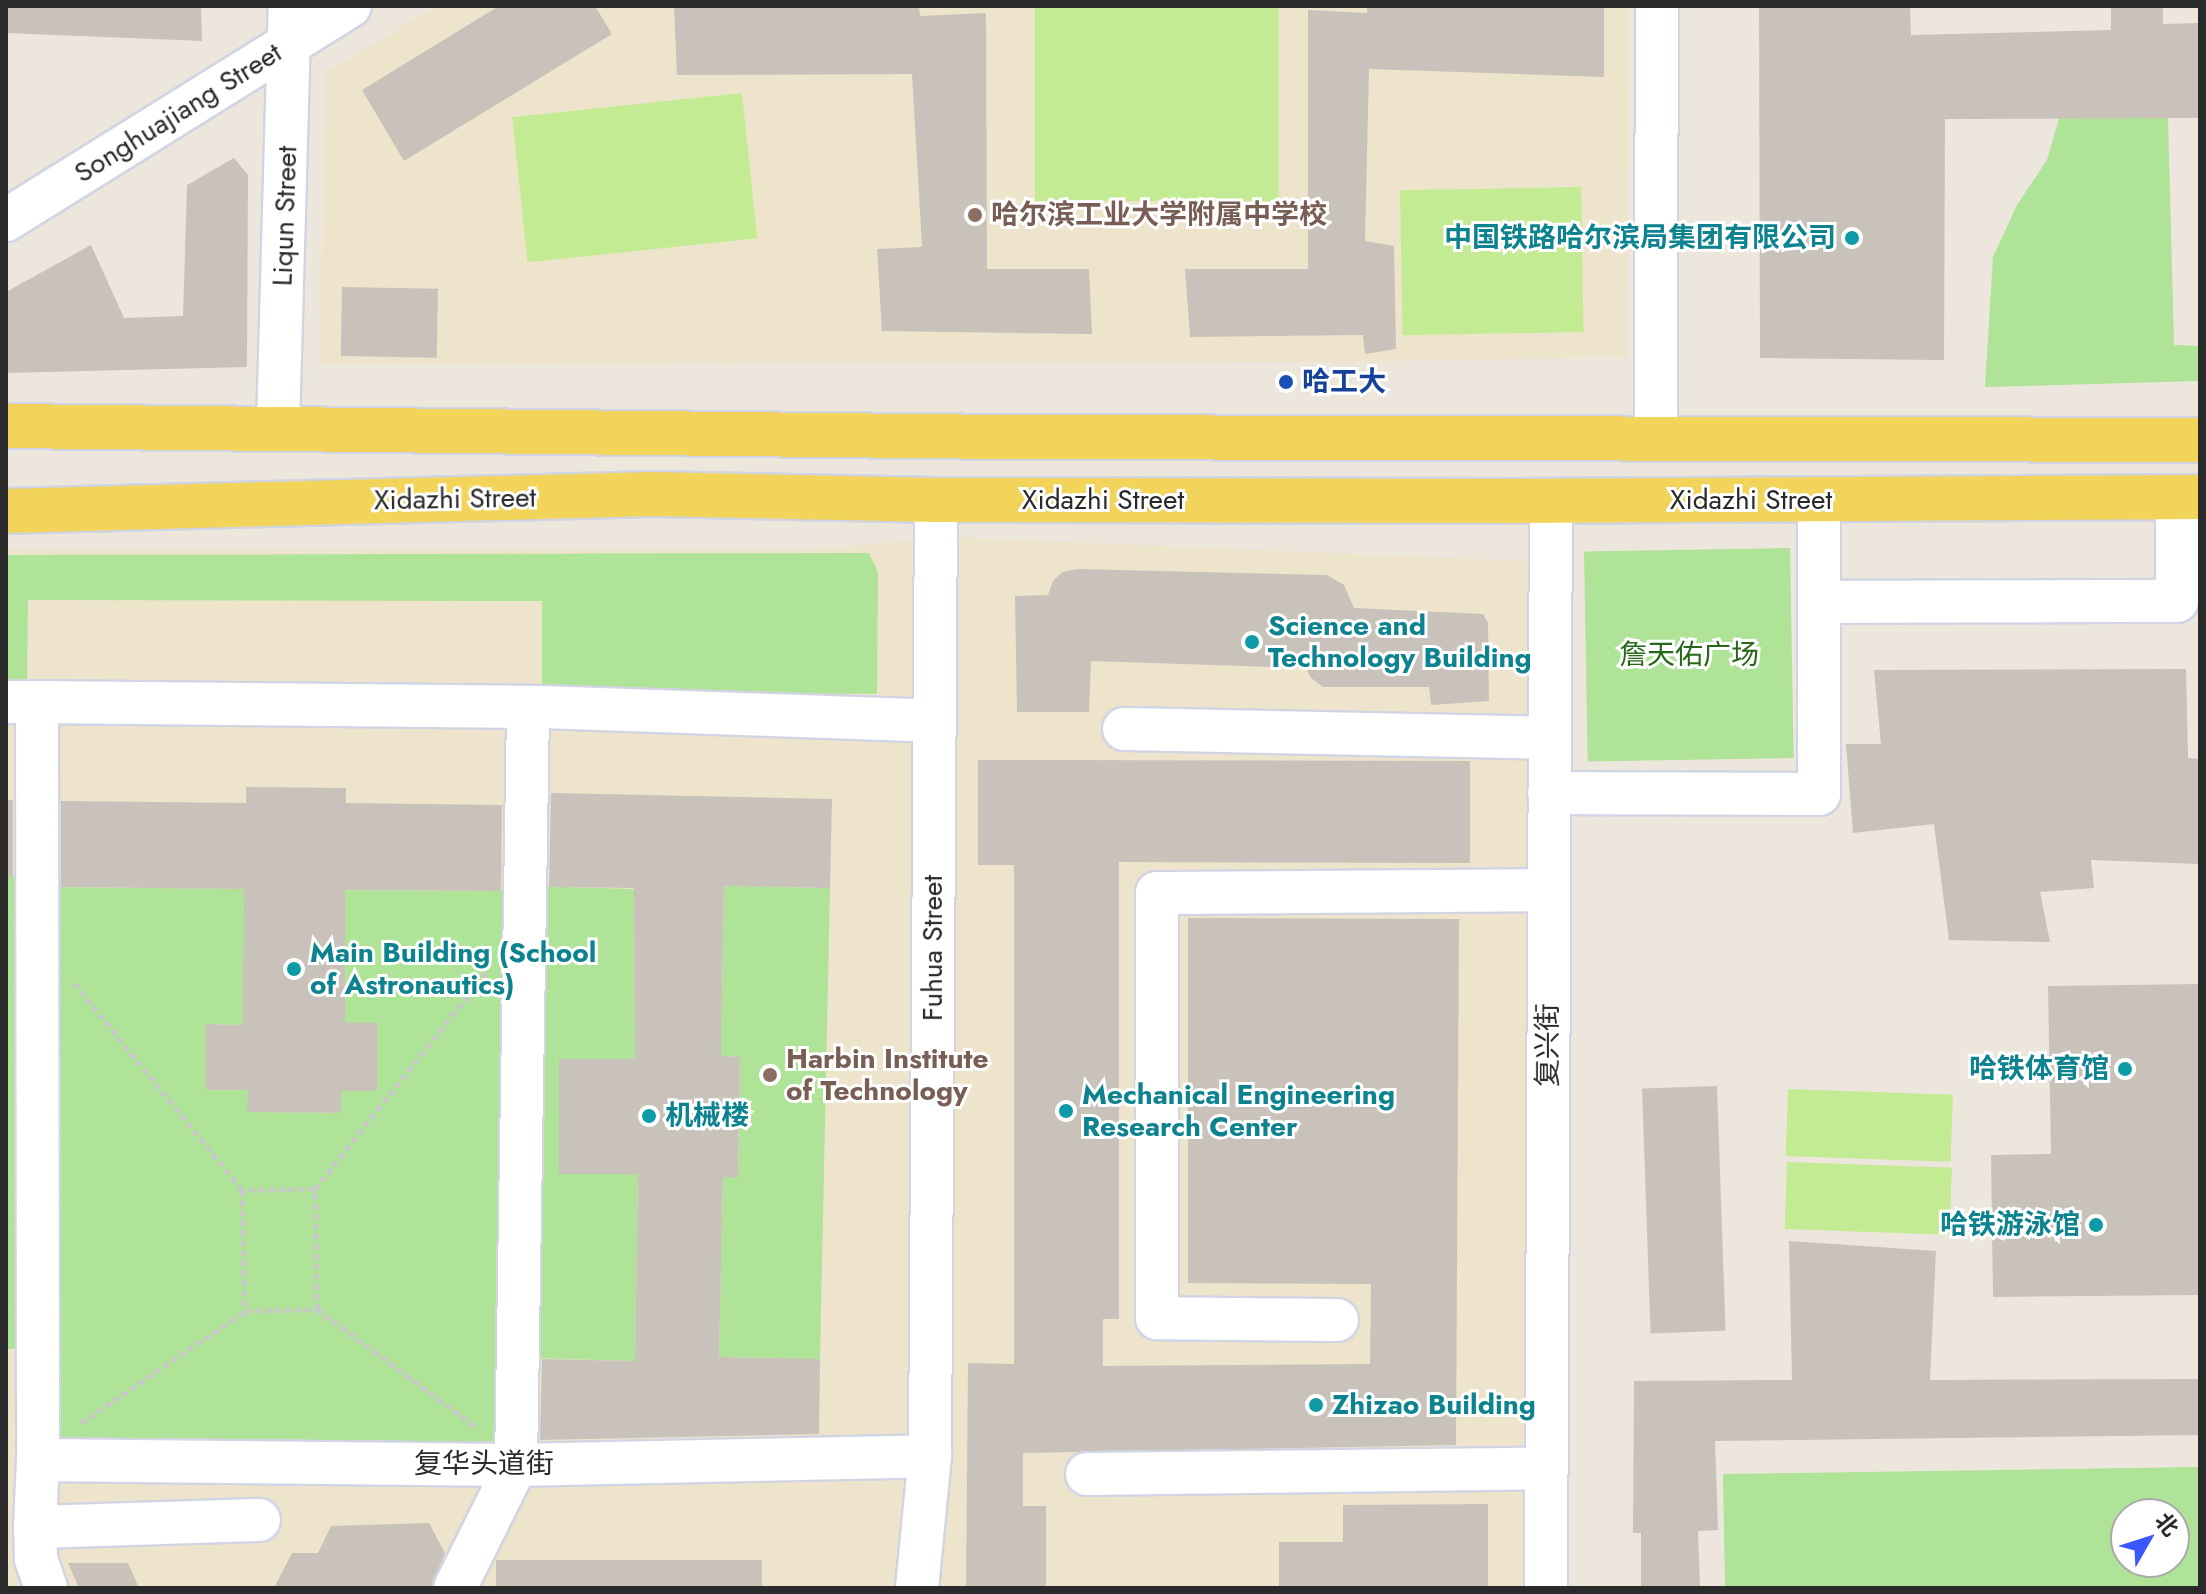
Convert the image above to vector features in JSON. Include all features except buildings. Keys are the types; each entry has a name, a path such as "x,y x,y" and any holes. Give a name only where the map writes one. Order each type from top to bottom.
{"main road":[{"path":"6,426 1006,437 1656,436 2200,440"},
{"name":"Xidazhi Street","path":"6,511 653,494 936,500 1551,501 2188,497"}],"street":[{"name":"Songhuajiang Street","path":"6,220 290,25 350,6"},
{"path":"1656,436 1657,6"},
{"name":"Liqun Street","path":"278,427 290,25"},
{"path":"1819,602 2177,601 2188,497"},
{"name":"Fuhua Street","path":"917,1588 930,1456 936,500"},
{"path":"1549,793 1819,794 1819,500"},
{"name":"复兴街","path":"1546,1588 1551,501"},
{"path":"46,1588 36,1559 35,1527 22,1468 36,935 22,702 528,707 935,721"},
{"path":"455,1588 516,1465 528,707"},
{"path":"1124,729 1550,738"},
{"path":"1337,1320 1157,1318 1157,893 1549,890"},
{"name":"复华头道街","path":"22,1468 177,1462 516,1465 930,1456"},
{"path":"177,1462 182,1522"},
{"path":"1087,1474 1547,1468"},
{"path":"35,1527 259,1520"}],"path":[{"path":"317,1309 315,1189 523,926"},
{"path":"36,935 242,1190 245,1311"},
{"path":"242,1190 315,1189"},
{"path":"79,1424 245,1311 317,1309 496,1441 516,1465"}],"shaded area":[{"name":"哈尔滨工业大学附属中学校","path":"436,6 1629,6 1627,357 1332,362 319,364 326,73"},
{"name":"Harbin Institute of Technology","path":"953,537 1541,562 1528,1588 6,1588 6,549 818,549"}],"green space":[{"path":"1035,6 1279,6 1279,201 1035,201"},
{"path":"742,93 757,238 528,262 512,117"},
{"path":"2059,118 2168,118 2174,345 2200,346 2200,381 1985,387 1993,257 2017,205 2047,160"},
{"path":"1581,187 1584,332 1403,335 1400,190"},
{"name":"詹天佑广场","path":"1790,548 1794,758 1588,762 1584,552"},
{"path":"869,553 878,572 877,694 542,691 542,601 28,600 27,686 6,686 6,555"},
{"path":"6,877 23,877 20,1349 6,1349"},
{"path":"532,886 634,889 635,1059 559,1059 559,1173 638,1174 635,1361 528,1358"},
{"path":"724,886 830,888 820,1359 719,1357 723,1177 738,1177 740,1057 721,1056"},
{"path":"41,887 262,889 243,1025 206,1024 206,1089 248,1090 248,1112 340,1113 341,1091 377,1091 377,1024 345,1023 345,912 327,890 516,891 504,1427 488,1455 53,1442"},
{"path":"1788,1089 1953,1095 1951,1162 1786,1156"},
{"path":"1787,1162 1952,1168 1950,1235 1785,1229"},
{"path":"2200,1467 2200,1588 1725,1588 1723,1474"}],"place":[{"name":"哈尔滨工业大学附属中学校","path":"975,215"},
{"name":"中国铁路哈尔滨局集团有限公司","path":"1852,238"},
{"name":"哈工大","path":"1286,382"},
{"name":"Science and Technology Building","path":"1252,642"},
{"name":"Main Building (School of Astronautics)","path":"294,969"},
{"name":"哈铁体育馆","path":"2125,1069"},
{"name":"Harbin Institute of Technology","path":"770,1075"},
{"name":"Mechanical Engineering Research Center","path":"1066,1111"},
{"name":"机械楼","path":"649,1116"},
{"name":"哈铁游泳馆","path":"2096,1225"},
{"name":"Zhizao Building","path":"1316,1405"}]}
